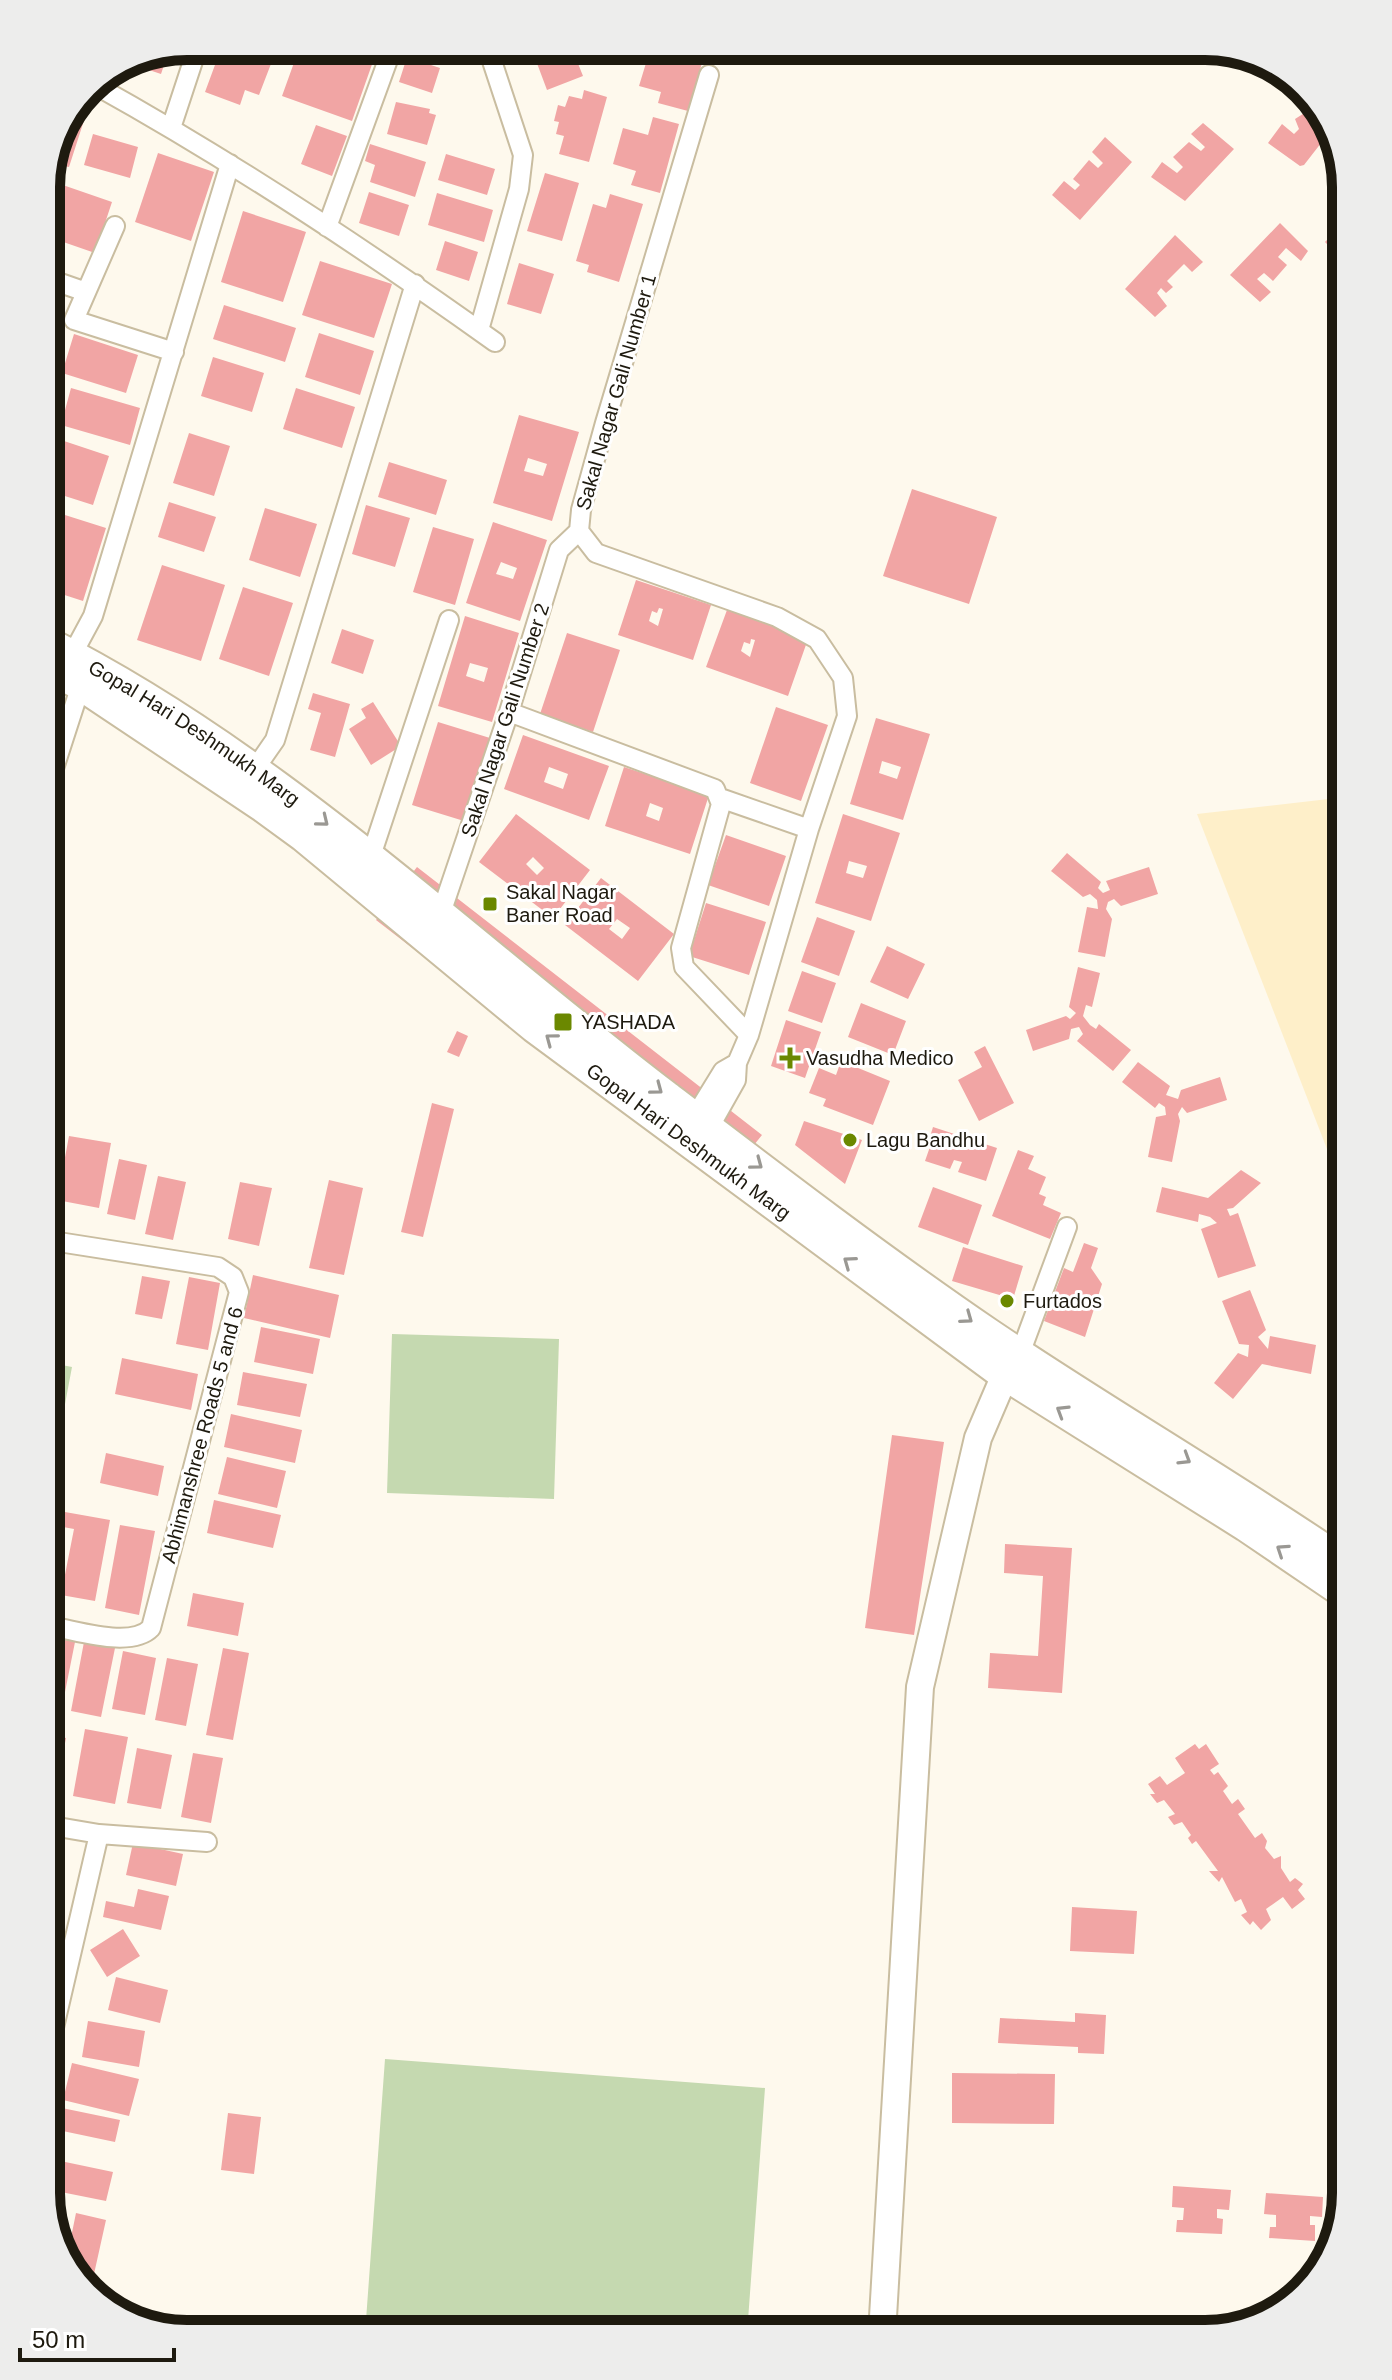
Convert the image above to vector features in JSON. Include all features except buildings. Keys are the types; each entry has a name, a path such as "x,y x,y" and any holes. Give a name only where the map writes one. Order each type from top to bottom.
{"main road":[{"name":"Gopal Hari Deshmukh Marg","path":"60,657 139,694 245,780 303,836 534,1027 1012,1364 1332,1584"},
{"name":"Gopal Hari Deshmukh Marg","path":"60,661 81,685 245,780 319,817 598,1044 847,1232 1012,1364 1260,1505 1332,1554"}],"street":[{"path":"171,128 193,60"},
{"path":"327,227 388,60"},
{"path":"479,330 519,189 523,155 492,60"},
{"name":"Sakal Nagar Gali Number 1","path":"702,1123 723,1071 737,1063 749,1035 809,829 847,716 843,678 817,639 777,617 596,553 579,531 581,510 605,423 709,75"},
{"path":"105,91 230,164 415,284 495,342"},
{"path":"60,650 93,616 230,164"},
{"path":"115,226 74,320 174,352"},
{"path":"60,283 86,292"},
{"path":"245,780 275,740 415,284"},
{"name":"Sakal Nagar Gali Number 2","path":"440,916 509,712 559,550 579,531"},
{"path":"370,859 449,620"},
{"path":"60,750 81,685"},
{"path":"509,712 710,785 720,798 681,958 684,967 749,1035"},
{"path":"720,798 809,829"},
{"path":"883,2320 920,1687 978,1438 1012,1364 1067,1227"},
{"name":"Abhimanshree Roads 5 and 6","path":"60,1242 218,1267 233,1277 239,1292 151,1628 140,1637 124,1638 60,1627"},
{"path":"60,1827 99,1834 207,1842"},
{"path":"60,2002 99,1834"}],"shaded area":[{"path":"1332,799 1332,1162 1197,814"}],"green space":[{"path":"392,1334 559,1339 554,1499 387,1493"},
{"path":"60,1365 72,1367 60,1431"},
{"path":"385,2059 765,2088 748,2320 366,2320"}],"place":[{"name":"Sakal Nagar Baner Road","path":"490,904"},
{"name":"YASHADA","path":"563,1022"},
{"name":"Vasudha Medico","path":"790,1058"},
{"name":"Lagu Bandhu","path":"850,1140"},
{"name":"Furtados","path":"1007,1301"}]}
